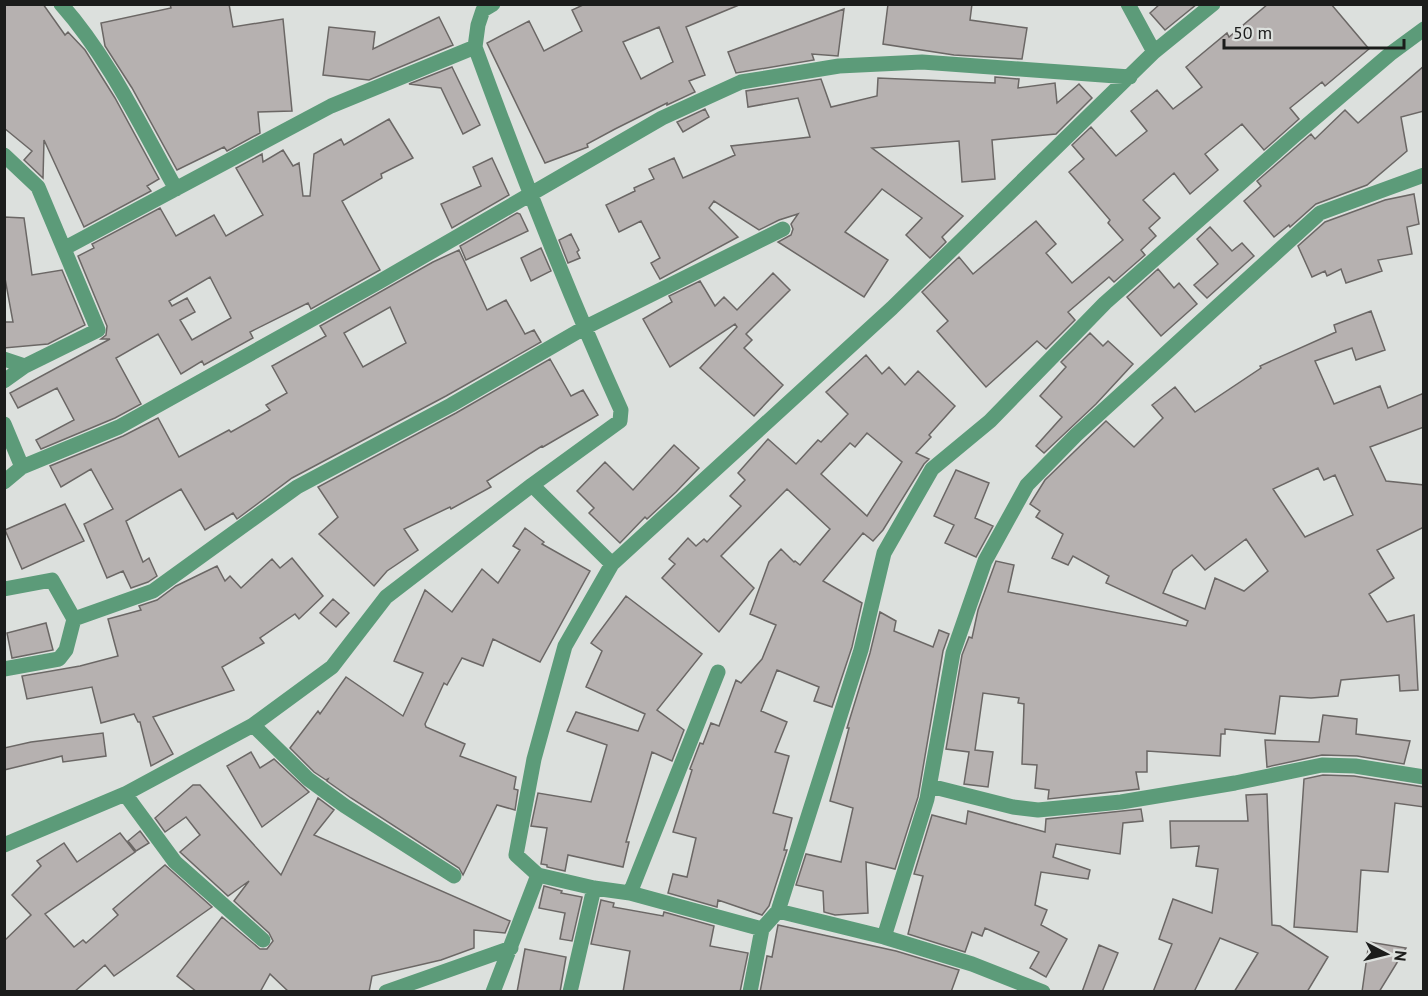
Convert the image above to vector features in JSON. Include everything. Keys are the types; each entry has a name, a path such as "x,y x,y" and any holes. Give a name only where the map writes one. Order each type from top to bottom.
{"street":[{"path":"61,4 81,27 115,81 176,189"},
{"path":"4,845 125,794 253,725 332,667 386,597 532,485 621,421 621,410 584,328 529,194 475,47 483,10 493,4"},
{"path":"1128,4 1154,52"},
{"path":"762,929 630,893 594,888 538,875 516,855 534,759 566,646 612,564 892,308 1154,52 1213,4"},
{"path":"750,992 762,929 778,911 861,650 884,553 932,469 990,421 1105,303 1293,137 1390,54 1424,29"},
{"path":"65,248 331,106 475,47"},
{"path":"4,482 22,467 119,427 379,282 662,118 741,82 839,66 922,62 1130,77"},
{"path":"4,155 38,186 98,330 25,366 4,381"},
{"path":"884,937 930,786 953,653 985,561 1027,485 1076,435 1320,213 1424,175"},
{"path":"74,619 153,591 297,487 451,405 584,328 783,229"},
{"path":"4,359 25,366"},
{"path":"4,424 22,467"},
{"path":"532,485 612,564"},
{"path":"4,589 52,580 74,619 66,650 59,659 4,669"},
{"path":"630,893 718,672"},
{"path":"253,725 309,779 345,806 454,876"},
{"path":"930,786 1013,807 1038,810 1121,802 1235,783 1322,765 1355,766 1424,777"},
{"path":"125,794 175,862 263,939"},
{"path":"493,992 538,875"},
{"path":"570,992 594,888"},
{"path":"778,911 884,937 972,964 1043,992"},
{"path":"386,992 511,948"}],"building":[{"path":"4,4 43,4 65,35 68,32 85,50 115,98 159,179 147,186 151,191 84,227 44,140 43,178 24,160 32,151 4,128"},
{"path":"170,4 229,4 233,27 283,19 292,111 258,112 260,133 227,151 224,147 177,170 132,88 105,46 101,23 171,8"},
{"path":"585,4 739,5 686,27 705,75 689,81 695,92 615,129 587,144 588,147 545,163 487,43 529,21 544,51 582,31 572,10","holes":["659,27 673,62 641,79 623,42"]},
{"path":"888,4 972,4 970,20 1027,28 1022,59 954,55 883,44"},
{"path":"1160,4 1197,4 1165,30 1150,13"},
{"path":"1268,4 1331,4 1369,49 1325,86 1322,82 1290,108 1299,119 1264,150 1242,124 1205,154 1218,170 1190,194 1174,173 1143,200 1160,218 1149,228 1156,236 1141,250 1145,255 1114,282 1109,277 1068,312 1075,320 1046,349 1037,341 986,387 937,331 948,321 922,292 959,257 973,274 1036,221 1056,244 1046,253 1072,283 1123,240 1108,223 1110,220 1069,172 1084,159 1072,145 1091,127 1116,156 1147,131 1131,111 1157,90 1173,109 1202,87 1186,67 1227,33 1229,37"},
{"path":"844,9 838,56 812,54 814,60 736,73 728,52"},
{"path":"439,17 453,45 369,80 323,75 329,27 375,32 373,49"},
{"path":"1424,66 1424,111 1401,117 1407,151 1367,185 1316,204 1290,227 1289,225 1274,237 1244,201 1261,186 1257,181 1311,134 1315,139 1345,110 1358,123"},
{"path":"452,67 480,125 463,134 441,88 409,84"},
{"path":"995,77 1019,79 1018,88 1055,83 1057,103 1079,84 1092,98 1056,134 992,140 995,179 962,182 959,141 872,148 963,216 942,237 946,242 930,258 906,235 922,218 882,189 845,232 888,260 864,297 778,242 791,235 793,229 791,224 798,214 759,230 714,201 709,208 738,237 660,279 651,263 660,258 641,221 619,232 606,205 654,179 649,169 674,158 683,178 735,155 731,146 810,137 798,98 748,107 746,91 821,79 831,107 877,96 878,78 995,83"},
{"path":"705,109 709,117 683,132 677,122"},
{"path":"389,119 413,158 381,174 382,178 342,201 380,270 311,309 308,303 250,332 253,338 204,365 202,361 181,374 158,334 116,358 141,404 115,418 41,449 36,440 74,420 57,388 18,408 10,393 110,339 101,339 106,335 107,326 78,256 94,248 92,244 160,208 176,236 214,215 226,236 263,215 236,168 262,154 263,162 283,150 293,166 299,163 303,196 310,196 314,154 341,139 344,145","holes":["210,277 231,318 192,340 180,320 195,312 187,298 172,306 169,301"]},
{"path":"492,158 509,195 452,228 441,204 481,186 473,167"},
{"path":"1414,194 1419,224 1407,227 1412,254 1378,260 1382,271 1346,283 1341,269 1327,276 1325,271 1312,277 1298,246 1325,222 1385,200"},
{"path":"517,213 520,214 528,231 466,260 460,246"},
{"path":"4,217 24,218 32,275 62,270 85,325 48,344 4,348 4,322 13,322 4,273"},
{"path":"1210,227 1232,251 1242,243 1254,256 1207,298 1194,285 1218,264 1197,239"},
{"path":"571,234 579,250 577,252 580,258 568,263 559,240"},
{"path":"541,248 551,271 531,281 521,258"},
{"path":"459,250 487,310 506,300 525,334 534,330 541,342 446,396 292,478 237,519 233,513 205,530 181,489 126,521 143,562 149,558 157,576 131,588 123,571 107,578 84,524 113,509 91,469 61,487 50,466 123,436 158,418 179,457 229,430 231,432 270,410 266,405 287,393 272,366 326,336 320,326 433,262","holes":["390,307 406,343 363,367 344,333"]},
{"path":"1158,269 1174,288 1179,283 1197,304 1161,336 1127,297"},
{"path":"773,273 790,290 746,334 752,340 744,348 783,385 754,416 700,368 737,327 735,324 670,367 643,319 672,302 669,296 700,281 715,306 724,297 737,310"},
{"path":"1371,311 1385,350 1356,360 1352,348 1315,361 1334,404 1380,386 1388,408 1424,393 1424,427 1370,447 1386,481 1424,485 1424,527 1377,550 1394,578 1369,594 1387,622 1414,615 1418,690 1400,691 1399,675 1341,680 1338,696 1311,698 1280,696 1275,734 1225,729 1225,734 1221,734 1220,756 1147,751 1147,772 1136,772 1139,789 1048,799 1049,790 1035,788 1037,765 1022,764 1024,704 1018,703 1019,698 983,693 975,750 993,752 988,787 964,784 969,752 946,749 962,655 969,637 972,638 978,610 996,561 1014,565 1008,592 1186,626 1188,621 1106,583 1109,576 1073,556 1068,565 1052,558 1063,534 1036,517 1040,511 1030,504 1045,480 1106,421 1134,447 1163,418 1152,405 1175,387 1195,412 1261,368 1260,366 1336,332 1334,325","holes":["1318,468 1324,480 1335,475 1353,515 1305,537 1273,489","1246,539 1268,571 1244,591 1215,578 1205,609 1163,593 1173,570 1192,555 1205,570"]},
{"path":"1090,333 1103,346 1108,341 1133,364 1096,404 1044,453 1036,446 1062,417 1040,396 1066,367 1061,362"},
{"path":"866,355 882,374 889,367 905,385 918,371 955,406 916,453 929,459 883,530 873,541 863,533 823,581 862,603 852,647 832,707 814,701 819,687 777,670 761,711 787,722 775,752 789,756 773,813 792,818 784,850 787,850 769,906 762,915 718,900 717,907 668,893 673,874 687,877 696,838 673,832 692,770 690,769 700,743 703,744 711,723 719,726 736,680 741,683 762,659 776,625 750,614 769,562 781,549 800,565 830,529 787,489 721,556 754,588 719,632 662,578 675,564 669,559 688,538 696,546 704,539 707,542 741,506 730,496 745,480 738,473 768,439 796,464 818,440 821,442 848,414 826,392","holes":["867,433 902,462 867,516 821,474 850,443 855,447"]},
{"path":"550,359 571,396 583,390 598,415 542,446 487,481 491,487 451,509 450,507 404,529 418,550 387,571 374,586 319,534 338,517 318,487 456,413"},
{"path":"674,445 699,468 620,543 589,513 594,508 577,491 605,462 633,490"},
{"path":"956,470 989,483 975,518 993,526 976,557 945,543 954,525 934,516"},
{"path":"65,504 84,541 22,569 5,530"},
{"path":"525,528 544,542 542,544 590,571 540,662 493,639 483,666 462,658 447,685 444,683 425,724 426,727 465,744 460,756 516,777 514,789 518,790 515,810 497,805 463,875 459,868 351,798 327,781 328,779 314,772 290,748 318,711 320,714 346,677 403,716 423,673 394,661 425,590 452,612 482,569 498,583 520,550 513,546"},
{"path":"292,558 323,596 299,619 295,614 260,638 264,643 222,667 234,690 153,717 173,754 151,766 140,722 134,714 101,723 92,687 27,699 22,676 80,666 118,656 108,619 141,610 139,606 157,600 176,586 217,566 225,581 230,576 241,588 272,559 280,568"},
{"path":"626,596 702,654 657,710 684,730 672,761 652,752 626,842 629,842 623,867 568,855 565,871 547,867 541,864 547,828 531,826 538,793 591,802 607,745 567,731 576,712 638,731 645,714 586,687 602,651 591,643"},
{"path":"333,599 349,613 336,627 320,613"},
{"path":"880,612 896,621 894,631 933,647 939,630 949,634 943,651 918,797 895,869 866,862 868,913 835,915 824,912 823,891 796,885 806,854 841,862 853,808 830,801 849,728 847,728"},
{"path":"46,623 53,650 12,658 7,633"},
{"path":"1323,715 1357,719 1356,734 1410,741 1404,764 1357,756 1322,755 1267,767 1265,740 1319,742"},
{"path":"103,733 106,756 63,762 62,756 4,770 4,748 31,742"},
{"path":"251,752 260,768 274,759 309,792 262,827 227,766"},
{"path":"1323,775 1354,776 1424,787 1424,807 1395,803 1388,872 1361,870 1357,932 1294,927 1304,779"},
{"path":"193,785 200,785 281,875 318,798 334,810 314,835 510,921 505,933 474,930 474,948 441,960 372,976 369,992 289,992 270,974 260,992 197,992 177,976 222,917 260,949 267,949 273,941 269,933 234,901 249,881 228,896 180,852 200,835 186,817 165,832 155,818"},
{"path":"1267,794 1272,925 1280,926 1328,957 1307,992 1234,992 1258,953 1220,938 1194,992 1153,992 1172,944 1159,939 1173,899 1212,913 1218,869 1196,866 1199,846 1171,848 1170,821 1248,821 1246,795"},
{"path":"1141,809 1143,821 1123,823 1120,854 1056,844 1053,857 1090,870 1088,879 1041,872 1035,905 1047,910 1041,925 1067,939 1046,977 1030,968 1039,952 985,928 982,936 972,932 965,952 908,934 923,876 914,874 932,815 966,824 968,811 1045,832 1046,819"},
{"path":"140,831 149,843 136,851 128,841"},
{"path":"120,833 135,852 45,914 74,947 83,940 86,943 118,915 113,909 165,865 212,907 114,976 105,965 74,992 4,992 4,941 31,915 12,895 41,866 37,861 64,843 77,862"},
{"path":"544,886 562,891 561,893 582,897 572,941 560,939 565,913 539,908"},
{"path":"601,900 614,903 613,907 663,916 664,912 714,926 710,946 748,953 740,992 623,992 630,951 591,944"},
{"path":"778,925 896,951 959,970 951,992 760,992 767,956 772,957"},
{"path":"1369,942 1406,948 1379,992 1362,992"},
{"path":"1099,945 1118,953 1102,992 1082,992"},
{"path":"525,949 566,957 560,992 517,992"}]}
